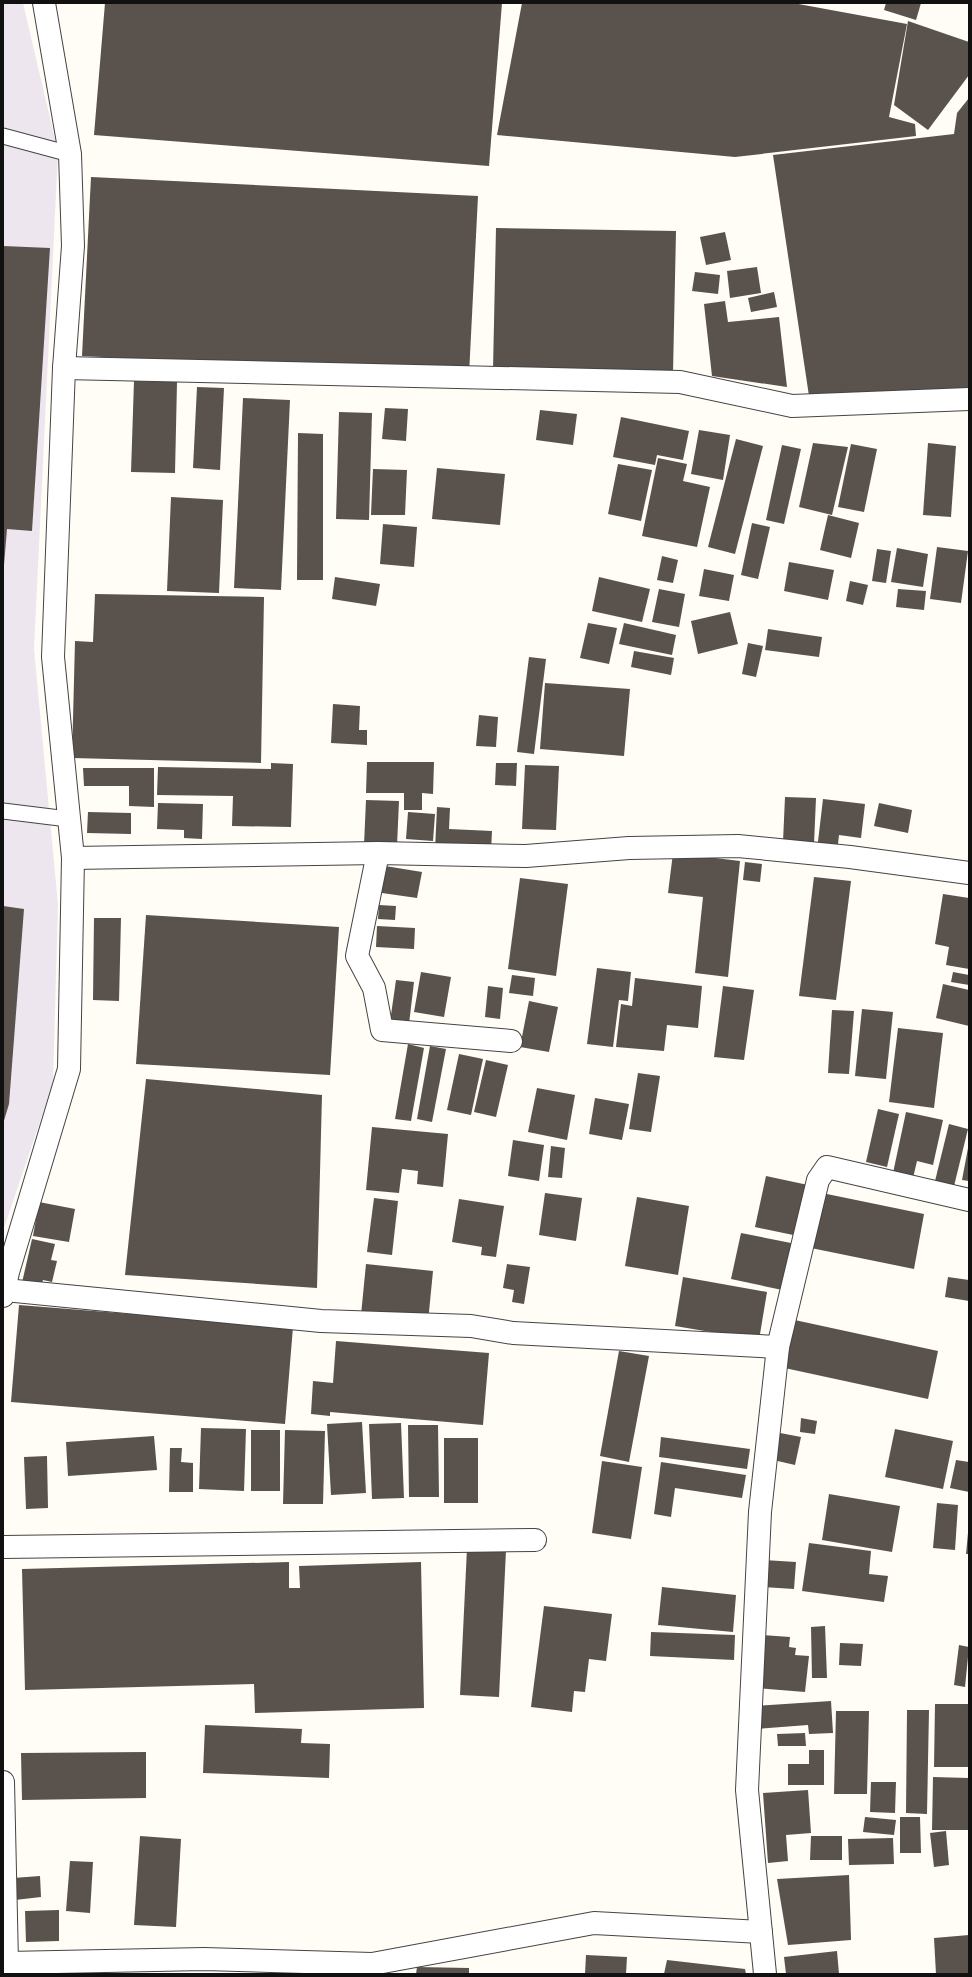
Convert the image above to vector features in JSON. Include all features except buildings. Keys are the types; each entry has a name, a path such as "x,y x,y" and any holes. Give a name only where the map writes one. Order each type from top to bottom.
{"street":[{"path":"44,3 70,154 74,246 64,368 53,657 73,858 69,1069 8,1272 4,1293 321,1321 472,1326 513,1333 778,1347"},
{"path":"64,368 680,382 792,406 969,399"},
{"path":"73,858 378,853 526,856 629,848 738,846 850,857 969,873"},
{"path":"378,853 357,956 374,988 382,1030 511,1041"},
{"path":"765,1974 747,1790 760,1512 778,1347 818,1180 827,1167 969,1200"},
{"path":"3,1547 535,1540"},
{"path":"3,1782 6,1969 204,1959 372,1969 594,1923 761,1932"}],"lane":[{"path":"3,136 70,154"},
{"path":"3,811 68,819"}],"shaded area":[{"path":"3,3 23,3 58,152 34,649 58,905 53,1083 3,1231"}]}
